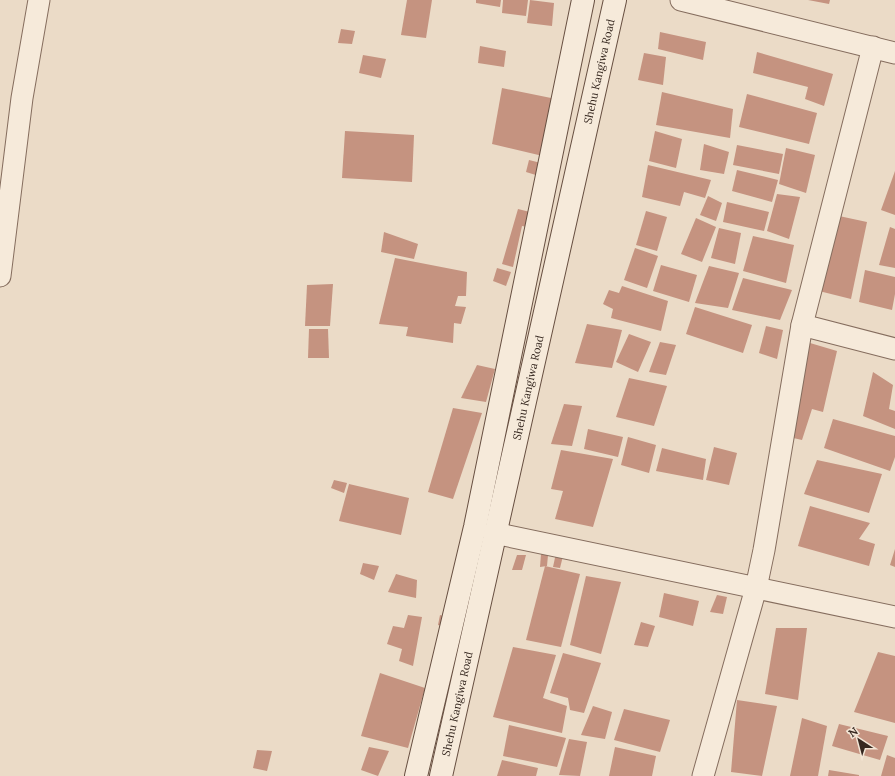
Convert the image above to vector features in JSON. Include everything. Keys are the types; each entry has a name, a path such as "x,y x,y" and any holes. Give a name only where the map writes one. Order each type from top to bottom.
{"main road":[{"name":"Shehu Kangiwa Road","path":"416,776 475,527 583,0"},
{"name":"Shehu Kangiwa Road","path":"441,776 494,533 615,0"}],"street":[{"path":"0,276 22,98 39,0"},
{"path":"680,0 895,53"},
{"path":"703,776 756,588 764,550 802,325 873,47"},
{"path":"802,325 895,350"},
{"path":"494,533 895,617"}],"building":[{"path":"407,0 432,0 426,38 401,35"},
{"path":"476,0 501,0 500,7 476,3"},
{"path":"503,0 528,0 526,16 502,13"},
{"path":"530,0 554,3 552,26 527,23"},
{"path":"808,0 830,0 829,4"},
{"path":"341,29 355,31 352,44 338,43"},
{"path":"660,32 706,42 703,60 658,49"},
{"path":"480,46 506,51 504,67 478,63"},
{"path":"757,52 833,74 824,106 805,99 808,87 753,73"},
{"path":"644,53 666,57 663,85 638,80"},
{"path":"363,55 386,59 381,78 359,73"},
{"path":"502,88 561,100 547,157 492,144"},
{"path":"662,92 733,109 730,138 656,125"},
{"path":"747,94 817,113 809,144 739,127"},
{"path":"345,131 414,135 412,182 342,178"},
{"path":"655,131 682,139 676,168 649,161"},
{"path":"704,144 729,152 724,174 700,170"},
{"path":"737,145 783,154 779,174 733,165"},
{"path":"786,148 815,155 806,193 779,184"},
{"path":"529,160 541,163 539,176 526,172"},
{"path":"648,165 711,180 705,198 684,192 680,206 642,197"},
{"path":"737,170 778,180 772,202 732,191"},
{"path":"895,171 895,215 881,210"},
{"path":"777,194 800,197 789,239 767,231"},
{"path":"708,196 722,203 716,221 700,215"},
{"path":"727,202 769,212 764,231 723,222"},
{"path":"518,209 538,214 533,228 522,226 513,267 502,264"},
{"path":"646,211 667,217 657,251 636,245"},
{"path":"839,216 867,222 851,299 819,291"},
{"path":"696,218 716,227 702,262 681,254"},
{"path":"890,227 895,229 895,268 879,265"},
{"path":"719,228 741,233 735,264 711,258"},
{"path":"384,232 418,244 414,259 381,252"},
{"path":"753,236 794,245 786,283 743,271"},
{"path":"635,248 658,256 647,288 624,280"},
{"path":"395,258 467,272 466,296 458,296 455,306 466,307 461,324 454,323 453,343 406,336 408,327 379,324"},
{"path":"661,265 697,275 689,302 653,291"},
{"path":"709,266 739,273 728,308 695,303"},
{"path":"497,268 511,272 506,286 493,281"},
{"path":"865,270 895,277 895,294 892,310 859,302"},
{"path":"743,278 792,290 780,320 732,310"},
{"path":"333,284 330,326 305,326 307,285"},
{"path":"622,286 668,301 661,331 611,318 613,309 603,304 609,290 619,293"},
{"path":"695,307 752,325 743,353 686,334"},
{"path":"587,324 622,330 612,368 575,363"},
{"path":"766,326 783,330 777,359 759,353"},
{"path":"309,329 328,329 329,358 308,358"},
{"path":"629,334 651,342 638,372 616,362"},
{"path":"660,342 676,345 666,375 649,372"},
{"path":"810,343 837,351 823,412 812,409 802,440 789,437 791,405"},
{"path":"477,365 495,369 486,402 461,398"},
{"path":"873,372 893,385 889,409 895,411 895,429 863,416"},
{"path":"629,378 667,386 654,426 616,417"},
{"path":"564,404 582,406 572,446 551,444"},
{"path":"453,408 482,413 453,499 428,492"},
{"path":"833,419 895,436 895,457 890,471 824,448"},
{"path":"588,429 623,437 618,457 584,449"},
{"path":"628,437 656,445 649,473 621,465"},
{"path":"714,447 737,453 729,485 706,480"},
{"path":"662,448 706,459 703,480 656,471"},
{"path":"561,450 613,459 593,527 555,519 563,491 551,489"},
{"path":"817,460 882,474 869,513 804,494"},
{"path":"334,480 347,483 344,493 331,488"},
{"path":"349,484 409,498 401,535 339,521"},
{"path":"810,506 870,523 859,539 875,544 869,566 798,546"},
{"path":"895,549 895,567 890,565"},
{"path":"556,553 563,556 560,568 553,567"},
{"path":"541,554 548,555 547,566 540,567"},
{"path":"517,555 526,555 522,570 512,570"},
{"path":"363,563 379,566 374,580 360,574"},
{"path":"545,566 580,574 561,647 526,640"},
{"path":"396,574 417,580 416,598 388,592"},
{"path":"586,576 621,582 601,654 570,645"},
{"path":"664,593 699,601 693,626 659,617"},
{"path":"717,595 727,597 723,614 710,612"},
{"path":"408,615 422,617 413,666 399,661 402,649 387,644 393,626 404,628"},
{"path":"440,615 450,618 448,628 438,625"},
{"path":"641,622 655,626 648,647 634,645"},
{"path":"776,628 807,628 798,700 765,694"},
{"path":"513,647 556,655 543,698 567,706 562,733 493,717"},
{"path":"878,652 895,656 895,723 854,712"},
{"path":"563,653 601,663 584,713 570,710 568,698 550,693"},
{"path":"380,673 425,688 408,748 361,736"},
{"path":"737,700 777,706 762,776 731,772"},
{"path":"593,706 612,712 605,739 581,735"},
{"path":"624,709 670,720 660,752 614,740"},
{"path":"802,718 827,726 818,776 790,776"},
{"path":"839,724 888,736 880,760 832,746"},
{"path":"509,725 566,738 557,767 503,756"},
{"path":"569,739 587,742 580,776 559,775"},
{"path":"369,747 389,751 378,776 361,770"},
{"path":"615,747 656,756 652,776 609,776"},
{"path":"257,750 272,751 267,771 253,768"},
{"path":"887,755 895,758 895,776 881,776"},
{"path":"502,760 538,768 536,776 497,776"},
{"path":"829,770 859,775 859,776 828,776"}]}
